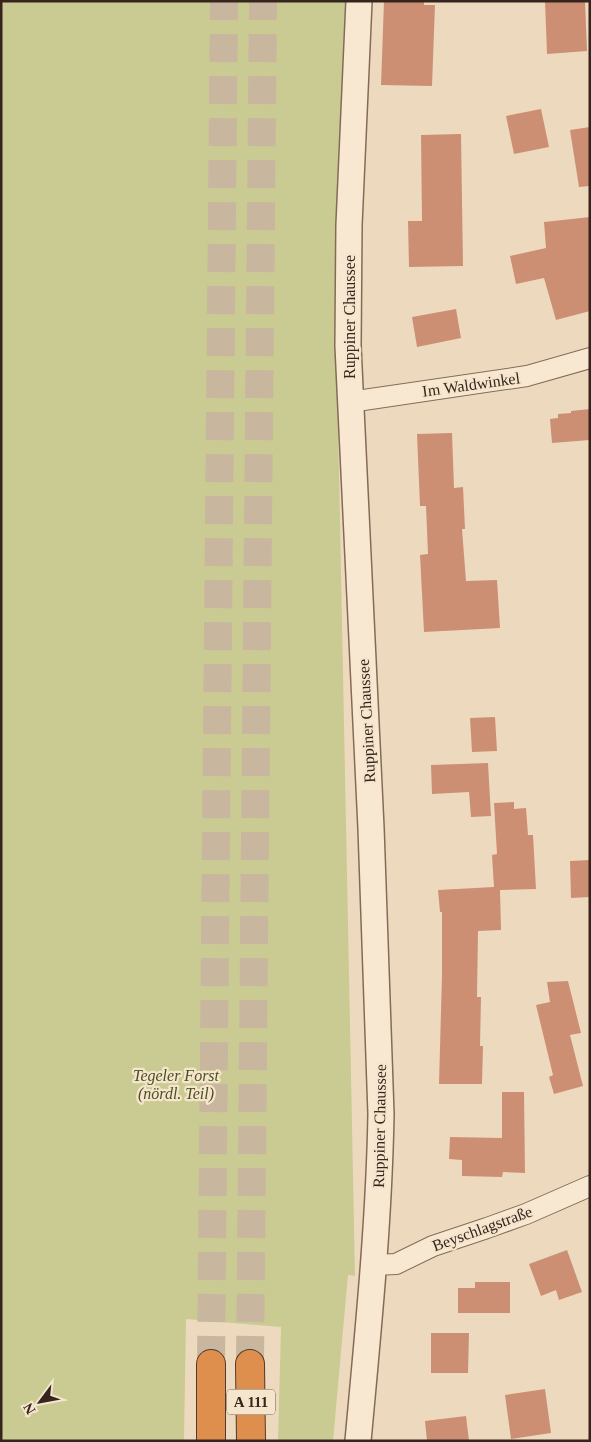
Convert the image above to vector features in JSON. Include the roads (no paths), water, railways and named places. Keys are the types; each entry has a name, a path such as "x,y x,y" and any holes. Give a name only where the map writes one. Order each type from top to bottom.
{"highway":[{"name":"A 111","path":"211,1364 211,1441"},
{"name":"A 111","path":"250,1364 251,1441"}],"street":[{"name":"Ruppiner Chaussee","path":"358,1441 374,1265 381,1160 381,1067 348,346 350,225 359,1"},
{"name":"Im Waldwinkel","path":"350,402 527,376 590,358"},
{"name":"Beyschlagstraße","path":"374,1265 396,1264 433,1246 526,1214 590,1186"}],"tunnel":[{"path":"211,1364 224,1"},
{"path":"250,1364 263,1"}],"park label":[{"name":"Tegeler Forst (nördl. Teil)","path":"176,1084"}]}
